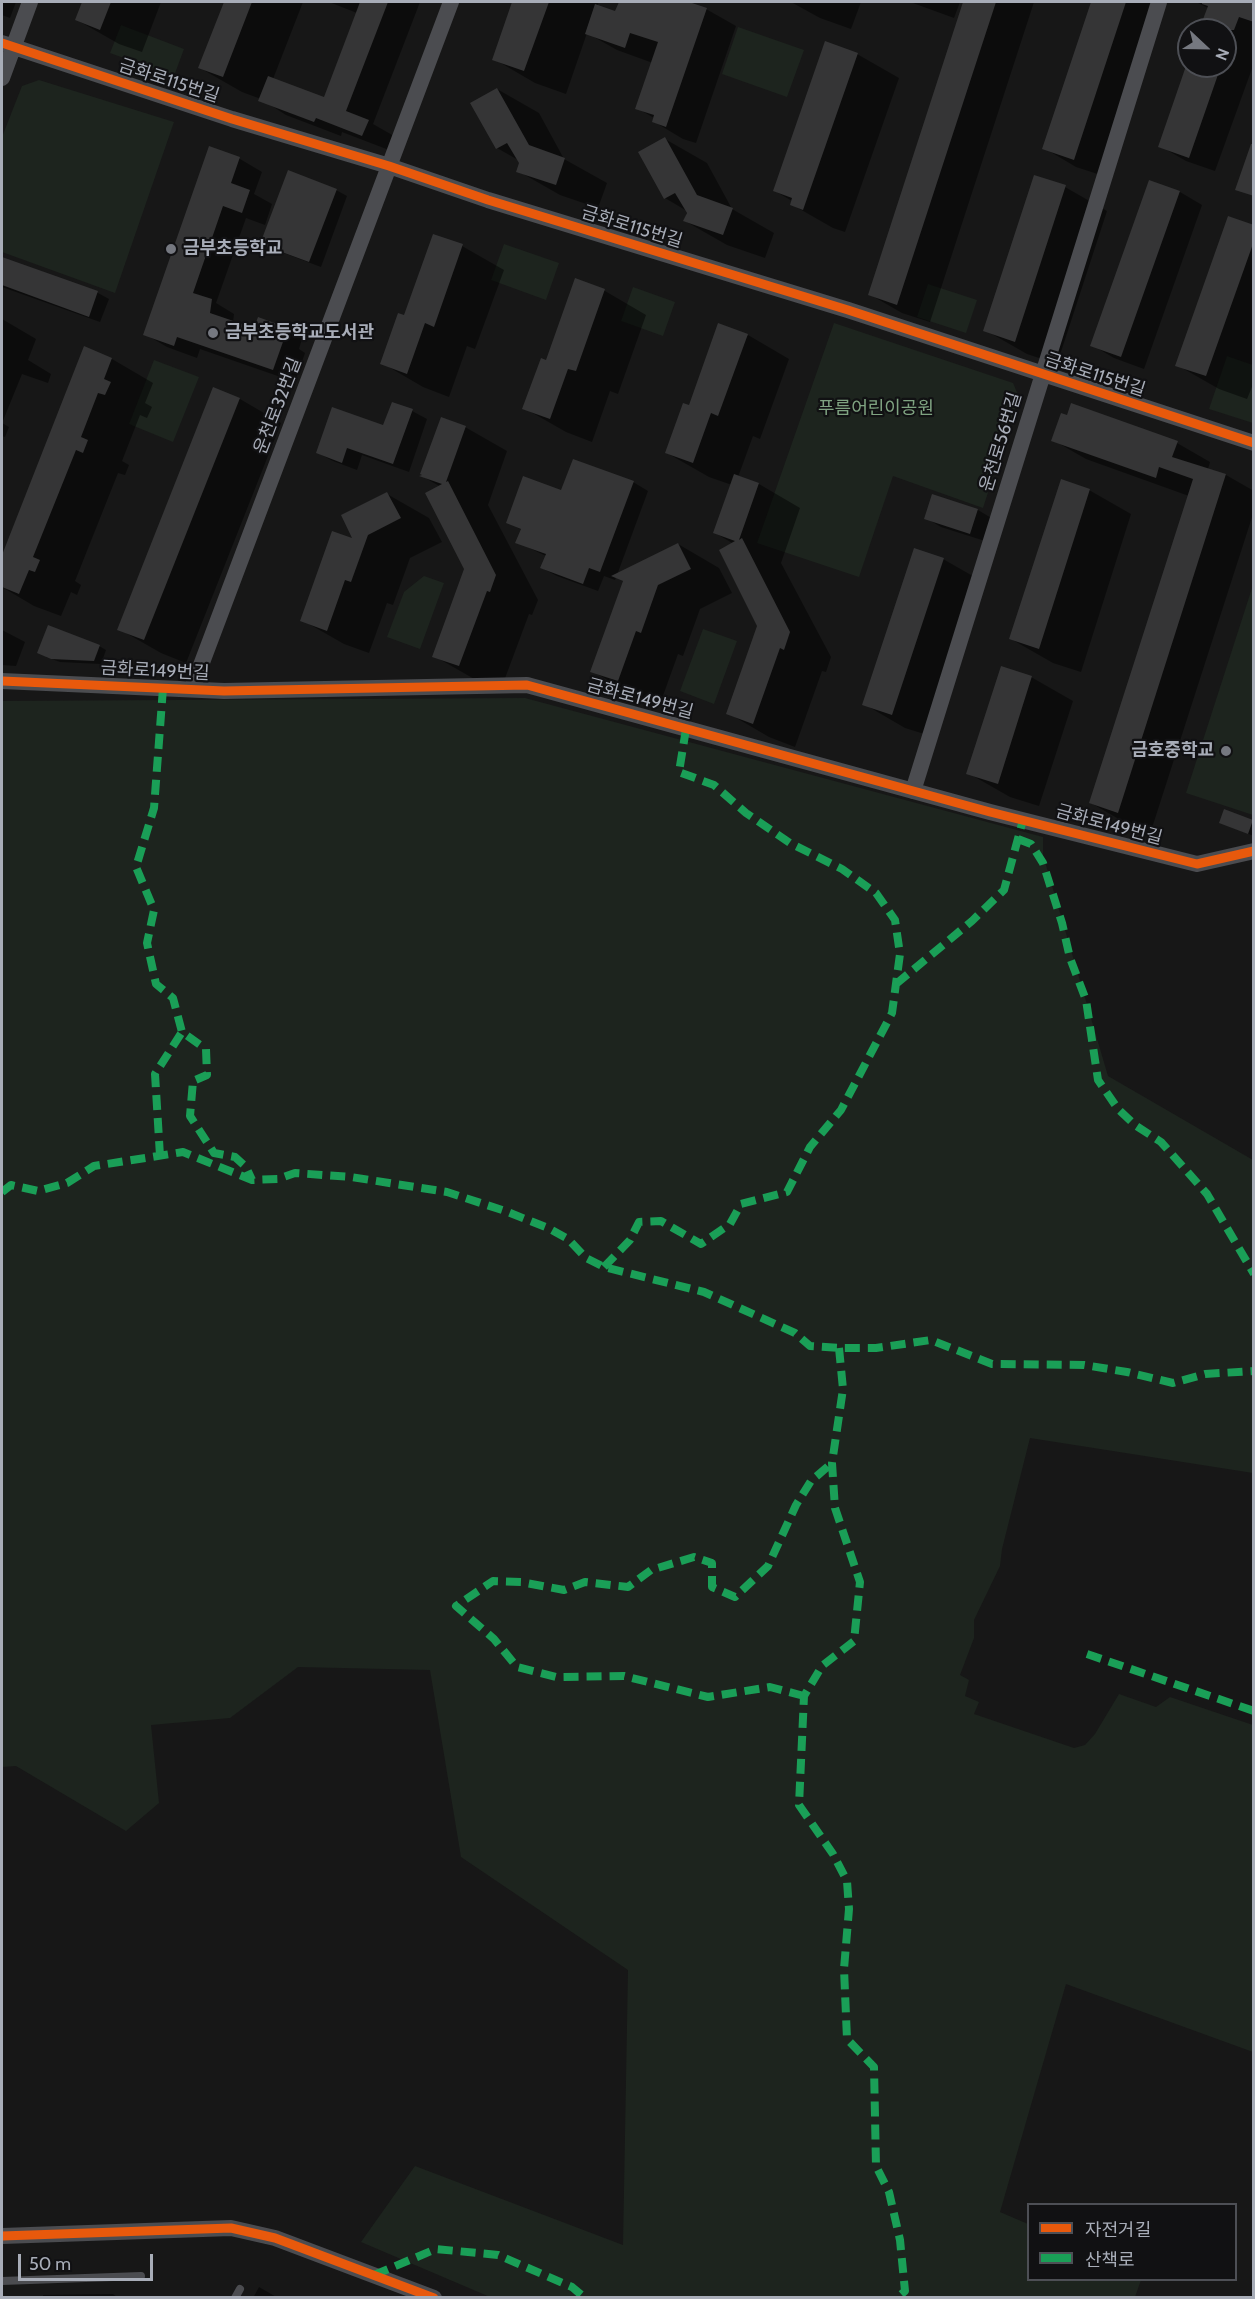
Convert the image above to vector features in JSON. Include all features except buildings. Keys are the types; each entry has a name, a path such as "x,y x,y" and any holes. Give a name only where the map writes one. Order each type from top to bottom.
{"street":[{"path":"2,78 8,45 30,2"},
{"name":"운천로32번길","path":"192,689 452,2"},
{"name":"운천로56번길","path":"913,790 1159,2"},
{"name":"금화로115번길","path":"8,45 232,119 390,166 488,200 848,310 1254,443"},
{"name":"금화로149번길","path":"2,681 224,691 527,685 1094,839 1197,864 1254,851"},
{"path":"2,2236 231,2228 275,2238 434,2298"}],"lane":[{"path":"2,2281 141,2276"},
{"path":"235,2298 240,2289"}],"green space":[{"path":"121,25 184,49 174,76 110,53"},
{"path":"738,27 804,50 787,97 722,74"},
{"path":"39,80 174,122 115,293 2,252 2,137 22,86"},
{"path":"504,244 559,263 546,300 491,280"},
{"path":"928,284 977,300 966,333 917,317"},
{"path":"633,287 675,302 663,336 621,321"},
{"name":"푸름어린이공원","path":"834,323 1013,383 1019,397 983,508 893,476 859,577 757,543"},
{"path":"1227,356 1253,365 1253,423 1209,409"},
{"path":"154,360 199,377 173,442 129,424"},
{"path":"424,576 444,583 420,649 387,637 404,592"},
{"name":"금호중학교","path":"1253,585 1253,815 1186,793"},
{"path":"703,629 737,641 714,704 680,691"},
{"path":"525,698 1043,837 1043,855 1108,1076 1253,1160 1253,1473 1030,1438 1002,1549 1000,1566 974,1620 974,1638 960,1675 969,1680 965,1696 979,1702 974,1714 1074,1748 1085,1745 1095,1734 1119,1694 1156,1707 1170,1697 1253,1725 1253,2052 1066,1984 1000,2212 1027,2224 1027,2281 1141,2281 1135,2297 490,2297 361,2242 415,2166 623,2245 628,1970 461,1857 430,1670 298,1667 230,1718 151,1725 159,1803 126,1831 16,1766 2,1767 2,701"}],"marked path":[{"path":"163,688 154,808 136,867 154,910 147,943 156,984 173,998 182,1032 206,1049 207,1075 193,1081 190,1116 214,1153 235,1157 246,1167 252,1180"},
{"path":"604,1267 630,1240 639,1222 661,1221 701,1244 730,1224 741,1204 787,1192 810,1147 841,1110 892,1013 900,954 895,920 876,893 842,869 790,843 746,813 714,785 679,772 686,729"},
{"path":"896,984 972,921 1004,890 1023,820"},
{"path":"1018,839 1031,844 1043,863 1062,923 1070,958 1086,1000 1098,1080 1118,1109 1135,1125 1161,1142 1207,1194 1254,1274"},
{"path":"160,1156 155,1074 182,1032"},
{"path":"2,1192 11,1185 38,1191 67,1183 94,1166 183,1152 252,1180 278,1179 295,1173 351,1177 447,1192 548,1228 568,1239 586,1258 604,1267 704,1292 795,1333 810,1346 876,1348 931,1340 992,1364 1084,1365 1173,1383 1205,1374 1254,1371"},
{"path":"839,1348 843,1389 832,1463 835,1508 860,1582 854,1641 822,1666 804,1696 799,1805 833,1854 847,1881 849,1909 844,1969 847,2039 874,2067 876,2166 889,2192 900,2240 905,2291 897,2298"},
{"path":"804,1696 770,1687 708,1697 624,1676 556,1677 517,1667 494,1639 456,1606 493,1581 521,1582 564,1590 585,1582 628,1587 651,1570 694,1557 712,1563 712,1587 735,1597 768,1566 796,1505 811,1481 832,1463"},
{"path":"1087,1654 1254,1711"},
{"path":"374,2275 436,2249 498,2255 572,2287 585,2298"}],"cycle path":[{"path":"2,43 232,119 389,166 488,200 848,310 1254,443"},
{"path":"2,681 224,691 527,685 990,812 1197,864 1254,851"},
{"path":"2,2236 231,2228 275,2238 434,2298"}],"place":[{"name":"금부초등학교","path":"171,249"},
{"name":"금부초등학교도서관","path":"213,333"},
{"name":"금호중학교","path":"1226,751"}]}
